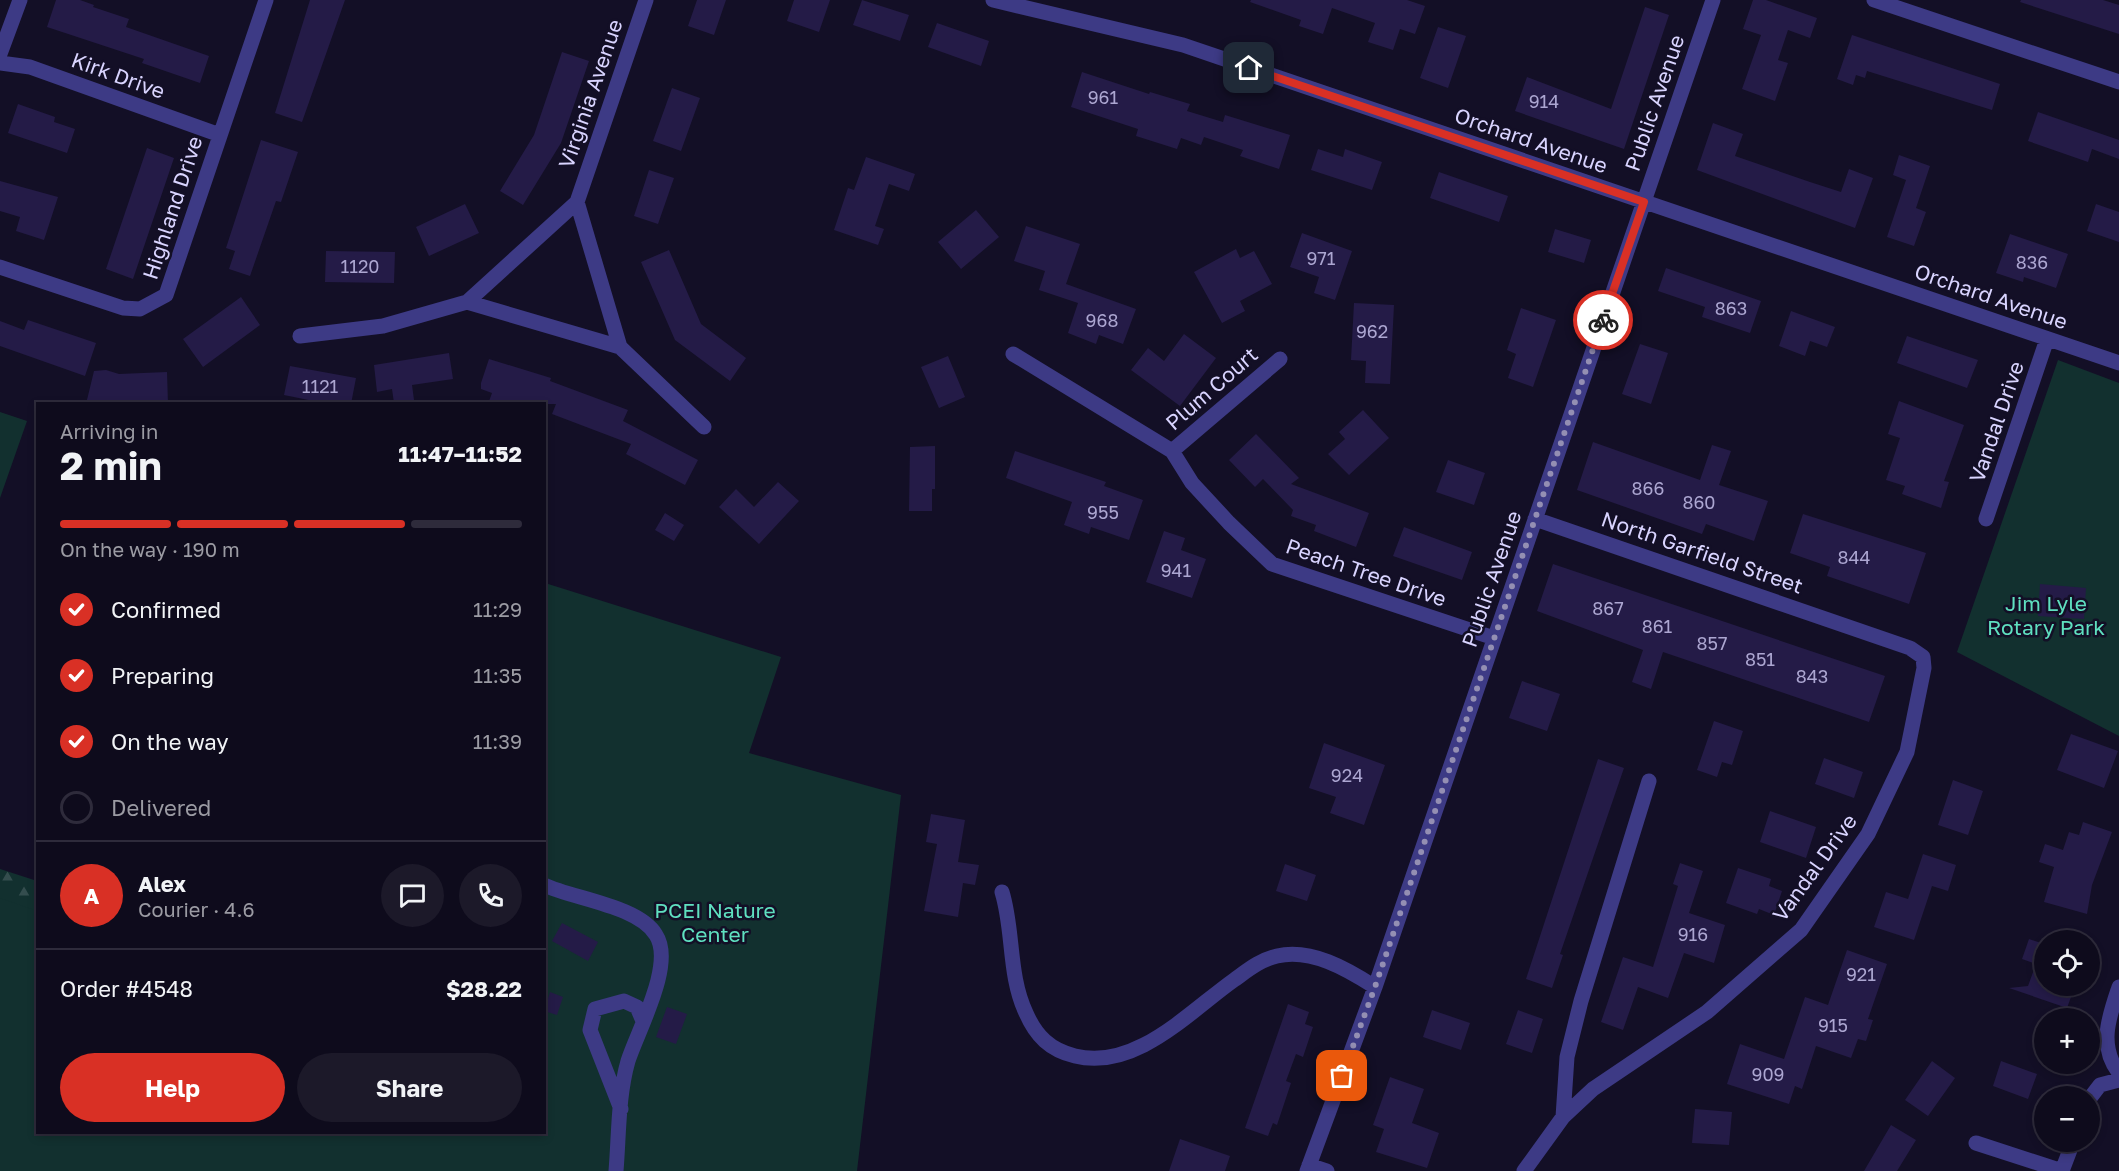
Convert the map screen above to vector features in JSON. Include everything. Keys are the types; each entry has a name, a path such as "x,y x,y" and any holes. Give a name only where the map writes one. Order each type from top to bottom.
{"street":[{"path":"0,54 20,0"},
{"name":"Highland Drive","path":"0,267 123,308 140,309 166,295 266,0"},
{"name":"Virginia Avenue","path":"577,202 646,0"},
{"name":"Public Avenue","path":"1308,1168 1375,987 1713,0"},
{"path":"1875,0 2119,82"},
{"name":"Orchard Avenue","path":"1001,1 1183,45 2119,363"},
{"name":"Kirk Drive","path":"0,63 30,67 220,135"},
{"path":"300,336 383,326 467,302 577,202 620,347"},
{"path":"467,302 620,347 704,428"},
{"name":"Vandal Drive","path":"1986,519 2047,339"},
{"name":"Peach Tree Drive","path":"1013,354 1172,451 1192,483 1228,523 1272,564 1494,638"},
{"name":"Plum Court","path":"1172,451 1280,359"},
{"name":"North Garfield Street","path":"1535,519 1856,628"},
{"name":"Vandal Drive","path":"1524,1171 1563,1117 1593,1089 1707,1012 1801,930 1868,834 1907,752 1924,668 1923,657 1910,648 1856,628"},
{"path":"1563,1117 1567,1057 1581,1001 1649,781"},
{"path":"546,886 631,913 656,934 663,956 628,1063 621,1108 616,1171"},
{"path":"1002,892 1017,989 1036,1031 1048,1046 1059,1052 1090,1059 1124,1054 1168,1030 1260,961 1279,955 1297,954 1341,966 1375,987"},
{"path":"2119,987 2106,1027 2107,1050 2119,1073"},
{"path":"621,1108 590,1030 595,1009 624,1001 637,1007 643,1021"},
{"path":"2099,1086 2119,1080"},
{"path":"1976,1143 2062,1171 2069,1152"},
{"path":"1308,1168 1327,1171"}],"green space":[{"name":"Jim Lyle Rotary Park","path":"2058,360 2119,383 2119,736 1957,652"},
{"path":"0,412 27,421 0,498"},
{"name":"PCEI Nature Center","path":"546,583 781,657 749,753 901,795 857,1171 0,1171 0,898 36,911 36,1134 546,1134"},
{"path":"0,869 36,881 36,940 0,936"}],"building":[{"path":"56,0 80,0 94,5 93,7 129,19 126,27 209,56 200,83 142,63 144,59 47,27"},
{"path":"310,0 345,0 302,122 275,113"},
{"path":"697,0 726,0 714,35 688,26"},
{"path":"794,0 830,0 819,32 787,21"},
{"path":"862,0 909,15 900,41 853,25"},
{"path":"1251,0 1407,0 1425,6 1415,34 1400,29 1393,50 1368,42 1375,23 1332,8 1323,34 1299,26 1301,20 1250,2"},
{"path":"1753,0 1766,0 1817,18 1810,38 1788,30 1778,60 1788,63 1775,101 1742,89 1761,35 1743,29"},
{"path":"2021,0 2103,0 2119,5 2119,34 2020,2"},
{"path":"1645,7 1669,15 1624,149 1515,111 1527,77 1611,109"},
{"path":"937,23 989,41 981,66 928,47"},
{"path":"1438,27 1466,36 1448,88 1420,78"},
{"path":"1852,35 2000,84 1992,110 1867,71 1865,78 1856,75 1853,85 1837,79"},
{"path":"562,52 589,61 561,143 523,205 500,191 534,135"},
{"path":"1082,72 1149,94 1150,92 1190,104 1187,111 1223,122 1225,115 1290,135 1279,169 1240,156 1243,150 1204,137 1201,145 1181,138 1177,149 1136,136 1138,129 1071,107"},
{"path":"672,88 700,98 681,151 653,141"},
{"path":"18,104 55,117 54,122 75,129 67,153 8,133"},
{"path":"2038,112 2119,140 2119,159 2092,149 2088,162 2028,141"},
{"path":"1713,123 1743,134 1735,156 1810,182 1841,192 1849,169 1873,178 1855,228 1697,170"},
{"path":"261,140 298,152 281,202 276,201 250,276 229,269 235,251 226,248"},
{"path":"147,148 174,158 133,279 106,269"},
{"path":"1318,149 1343,157 1345,149 1382,162 1372,190 1311,170"},
{"path":"1899,155 1930,166 1916,208 1926,212 1914,246 1887,237 1906,180 1893,175"},
{"path":"866,157 915,174 909,191 889,184 875,226 884,229 878,245 834,230 848,188 854,190"},
{"path":"649,170 674,178 658,224 634,216"},
{"path":"1439,172 1508,196 1499,222 1430,198"},
{"path":"0,181 58,197 44,240 16,231 20,217 0,211"},
{"path":"465,204 479,233 429,256 416,227"},
{"path":"2096,204 2119,212 2119,242 2087,231"},
{"path":"976,210 999,237 961,269 938,242"},
{"path":"1026,226 1080,244 1066,284 1136,309 1123,344 1099,335 1096,344 1068,333 1078,303 1039,290 1045,271 1014,261"},
{"path":"1555,229 1591,240 1584,263 1548,252"},
{"path":"1302,233 1352,251 1335,300 1314,293 1319,277 1290,267"},
{"path":"2010,234 2068,254 2056,288 2024,277 2023,282 1996,273"},
{"path":"1236,249 1240,258 1254,251 1272,284 1240,301 1245,311 1222,323 1194,272"},
{"path":"669,250 701,324 746,358 730,381 675,340 641,262"},
{"path":"326,251 395,252 394,283 325,282"},
{"path":"1666,268 1761,301 1750,333 1702,317 1705,307 1658,291"},
{"path":"241,297 260,325 203,367 183,339"},
{"path":"1354,303 1394,305 1390,384 1365,383 1366,361 1351,360"},
{"path":"1521,308 1556,320 1533,387 1508,378 1516,354 1507,350"},
{"path":"1791,311 1835,327 1827,347 1810,341 1805,356 1779,346"},
{"path":"28,320 96,343 85,376 0,346 0,321 24,330"},
{"path":"1184,334 1216,358 1180,406 1131,370 1148,348 1164,361"},
{"path":"1907,336 1978,360 1967,388 1897,363"},
{"path":"1640,344 1668,353 1651,404 1622,394"},
{"path":"449,353 453,379 412,385 414,400 394,402 392,389 377,392 374,365"},
{"path":"948,356 965,397 939,408 921,367"},
{"path":"489,359 551,378 550,381 628,410 623,421 698,460 685,485 626,454 631,444 552,414 556,404 489,402 492,393 481,389"},
{"path":"290,366 356,378 351,402 318,402 284,395"},
{"path":"106,370 119,374 167,372 168,402 86,402 94,371"},
{"path":"1899,401 1964,425 1944,481 1949,482 1941,508 1902,494 1905,486 1886,480 1900,438 1888,434"},
{"path":"1363,410 1389,438 1349,475 1328,454 1345,439 1339,432"},
{"path":"1256,434 1299,478 1291,484 1369,513 1356,547 1314,531 1316,525 1291,516 1293,510 1263,479 1255,487 1229,460"},
{"path":"1593,442 1700,480 1712,445 1731,451 1719,485 1768,501 1754,541 1706,524 1702,534 1577,490"},
{"path":"935,446 935,489 932,489 932,511 909,511 910,447"},
{"path":"1015,451 1106,482 1104,486 1143,500 1129,540 1091,527 1089,534 1064,525 1072,502 1006,478"},
{"path":"1448,460 1485,473 1474,505 1436,492"},
{"path":"778,482 799,501 759,544 719,507 736,489 754,507"},
{"path":"665,513 684,525 674,541 655,530"},
{"path":"1803,514 1926,553 1909,604 1827,576 1830,567 1790,553"},
{"path":"1404,527 1472,552 1462,580 1393,556"},
{"path":"1164,531 1185,538 1181,550 1206,559 1192,598 1146,582"},
{"path":"1553,564 1885,676 1869,722 1663,652 1651,689 1632,682 1643,650 1537,611"},
{"path":"2040,584 2086,588 2084,619 2038,616"},
{"path":"1522,681 1560,694 1547,731 1509,718"},
{"path":"1714,721 1743,731 1732,765 1722,762 1717,777 1697,770"},
{"path":"2071,734 2118,751 2104,788 2057,770"},
{"path":"1324,743 1385,765 1364,825 1330,813 1336,797 1309,788"},
{"path":"1824,758 1863,772 1854,798 1815,784"},
{"path":"1598,759 1624,768 1560,954 1563,955 1552,988 1526,979"},
{"path":"1953,780 1983,791 1968,835 1938,825"},
{"path":"1770,811 1816,827 1806,858 1760,842"},
{"path":"931,814 965,820 958,862 979,865 975,885 963,883 958,917 924,911 937,844 926,842"},
{"path":"2083,822 2112,832 2092,885 2087,914 2044,902 2054,867 2039,862 2045,844 2063,850 2069,832 2079,835"},
{"path":"1923,854 1956,865 1948,891 1932,886 1914,940 1874,927 1886,892 1908,899"},
{"path":"1680,863 1703,871 1689,913 1725,925 1714,963 1684,953 1668,998 1638,987 1623,1030 1601,1022 1623,957 1653,967 1678,886 1673,884"},
{"path":"1285,864 1316,875 1307,901 1276,891"},
{"path":"1738,868 1771,879 1769,886 1782,891 1774,915 1759,909 1757,914 1726,903"},
{"path":"562,923 598,942 588,961 552,941"},
{"path":"2029,939 2034,941 2034,963 2022,959"},
{"path":"1847,950 1887,964 1868,1019 1873,1020 1866,1041 1858,1039 1851,1058 1816,1046 1802,1089 1795,1086 1789,1104 1727,1084 1740,1044 1784,1059 1805,997 1828,1005"},
{"path":"2034,970 2034,996 2071,996 2067,1008 2009,988 2028,986"},
{"path":"550,992 563,997 557,1015 546,1012"},
{"path":"1288,1004 1309,1012 1305,1024 1313,1027 1303,1057 1296,1054 1286,1081 1291,1083 1277,1125 1273,1123 1268,1136 1245,1128"},
{"path":"667,1007 687,1014 676,1044 656,1037"},
{"path":"1432,1010 1470,1023 1461,1050 1423,1037"},
{"path":"1518,1010 1543,1019 1532,1053 1506,1044"},
{"path":"1932,1061 1955,1078 1928,1116 1905,1100"},
{"path":"2001,1061 2037,1074 2028,1099 1993,1086"},
{"path":"1390,1077 1424,1089 1412,1123 1439,1133 1427,1168 1376,1152 1384,1129 1373,1125"},
{"path":"1695,1109 1732,1112 1729,1145 1692,1143"},
{"path":"1891,1125 1916,1140 1897,1171 1864,1171"},
{"path":"1180,1139 1230,1156 1225,1171 1169,1171"}],"way so far":[{"path":"1342,1076 1375,987 1603,320"}],"route":[{"path":"1249,68 1644,202 1603,320"}]}
